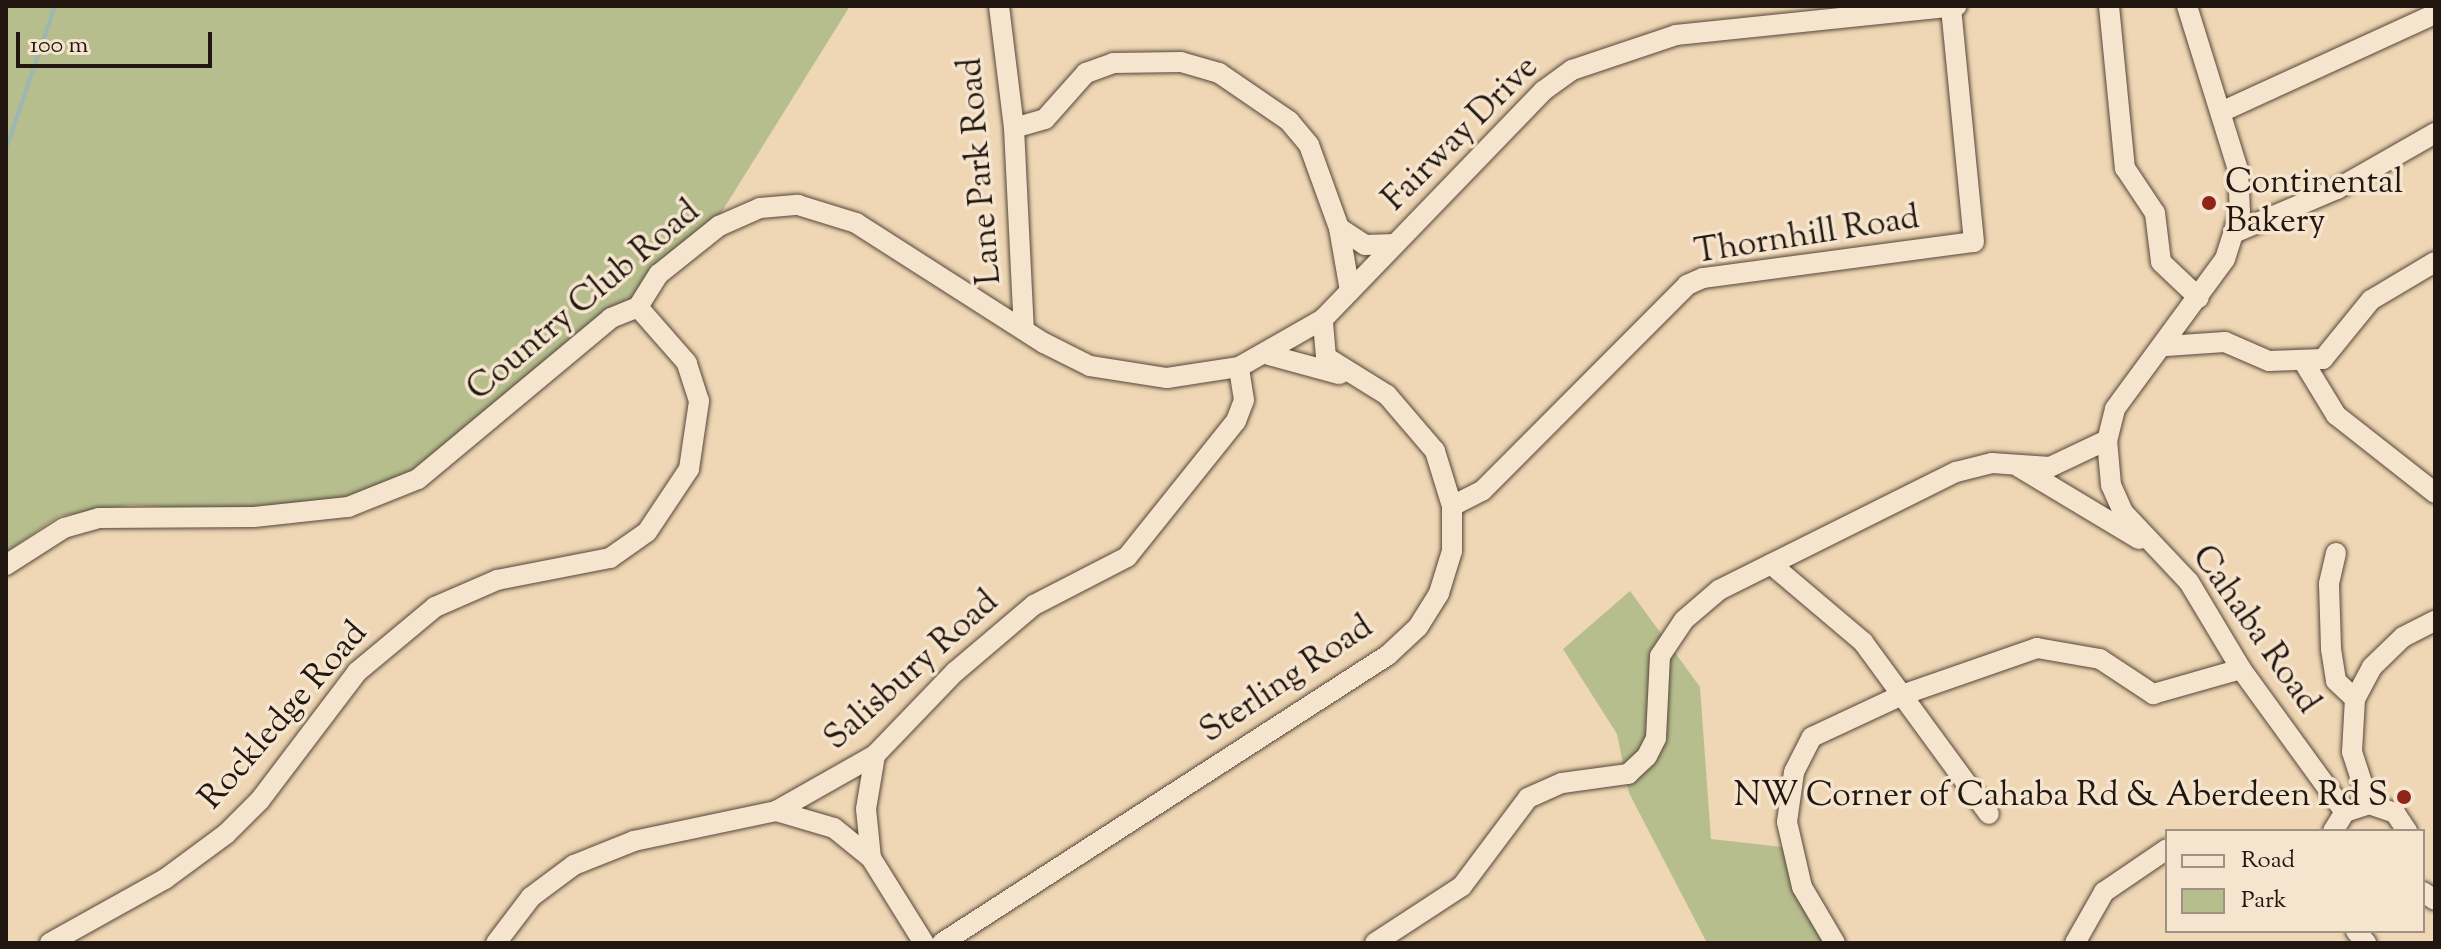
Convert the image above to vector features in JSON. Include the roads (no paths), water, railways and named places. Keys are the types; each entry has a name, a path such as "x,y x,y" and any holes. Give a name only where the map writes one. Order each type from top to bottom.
{"street":[{"name":"Lane Park Road","path":"999,6 1014,128 1024,330"},
{"name":"Fairway Drive","path":"1239,367 1269,355 1323,319 1543,91 1601,56 1676,35 1957,6"},
{"path":"2109,6 2125,168 2155,213 2161,262 2199,298"},
{"name":"Cahaba Road","path":"2187,6 2238,170 2236,232 2199,298 2166,346 2115,409 2107,440 2111,485 2123,512 2189,582 2241,669 2345,812"},
{"name":"Thornhill Road","path":"1452,506 1482,491 1687,285 1974,242 1951,7"},
{"path":"2221,112 2435,14"},
{"path":"1014,128 1045,119 1086,73 1113,63 1181,62 1219,73 1289,121 1309,145 1339,228 1350,291"},
{"path":"2236,232 2337,189 2435,133"},
{"name":"Country Club Road","path":"6,565 64,528 99,518 254,517 348,507 418,479 611,318 638,307 659,274 719,226 760,208 798,205 856,223 1024,330 1090,366 1167,378 1239,367"},
{"path":"1339,228 1365,245 1395,244"},
{"path":"2166,346 2225,342 2269,361 2305,364 2337,348 2371,300 2435,262"},
{"name":"Rockledge Road","path":"50,943 165,879 226,834 260,800 357,672 435,607 497,580 610,558 647,532 689,469 699,401 687,363 638,307"},
{"name":"Sterling Road","path":"942,943 1388,655 1418,627 1439,593 1452,551 1452,506 1435,451 1415,421 1326,357 1323,319"},
{"name":"Sterling Road","path":"1269,355 1358,380"},
{"path":"2305,364 2336,415 2435,493"},
{"name":"Salisbury Road","path":"496,943 531,897 574,865 634,841 776,811 875,755 955,672 1034,605 1127,557 1236,421 1244,400 1239,367"},
{"path":"1375,943 1462,886 1528,798 1562,783 1628,774 1656,738 1660,656 1684,620 1719,590 1956,472 1992,463 2018,467 2069,461 2107,440"},
{"path":"2018,467 2163,554"},
{"path":"2336,553 2329,584 2331,649 2336,681 2355,699"},
{"path":"1771,564 1846,625 1902,695 1989,814"},
{"path":"2369,804 2352,752 2355,699 2372,667 2403,637 2434,625"},
{"path":"1835,943 1802,887 1787,822 1794,772 1812,737 1902,695 2037,648 2100,659 2153,694 2241,669"},
{"path":"871,858 866,809 875,755"},
{"path":"2334,829 2345,812 2369,804 2395,813 2406,829"},
{"path":"776,811 834,828 871,858 924,943"},
{"path":"2075,943 2104,892 2165,850"}],"waterway":[{"path":"6,149 55,6"}],"place":[{"name":"Continental Bakery","path":"2209,203"},
{"name":"NW Corner of Cahaba Rd & Aberdeen Rd S","path":"2404,797"}]}
